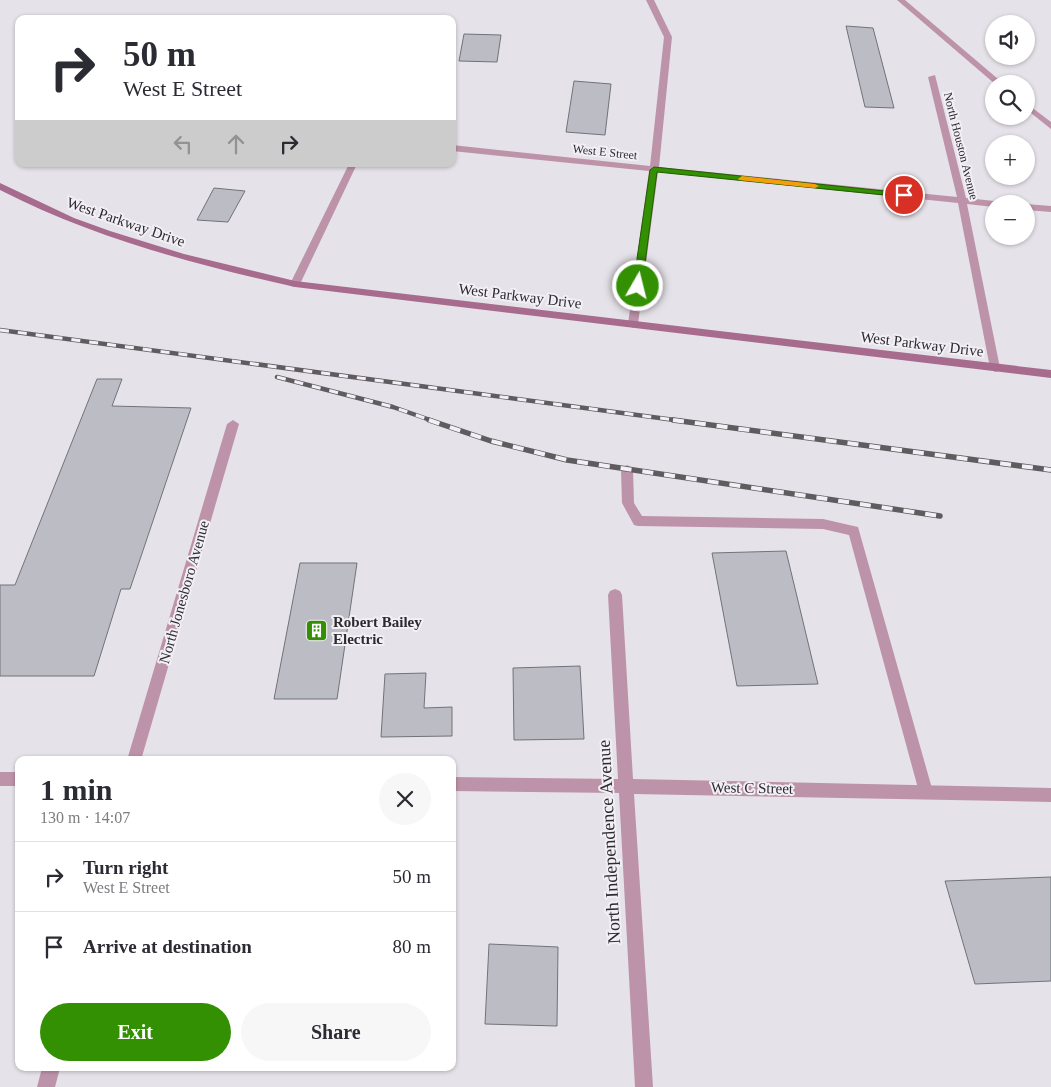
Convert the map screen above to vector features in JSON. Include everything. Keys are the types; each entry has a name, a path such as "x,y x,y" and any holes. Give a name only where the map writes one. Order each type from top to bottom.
{"main road":[{"name":"West Parkway Drive","path":"0,186 34,205 113,237 197,262 296,284 1051,374"}],"street":[{"path":"632,324 654,170 668,37 650,0"},
{"path":"901,0 989,75"},
{"name":"North Houston Avenue","path":"932,77 962,201 995,368"},
{"path":"1035,113 1051,126"},
{"name":"West E Street","path":"456,148 985,203"},
{"path":"296,284 352,167"},
{"path":"1035,208 1051,209"},
{"name":"North Jonesboro Avenue","path":"135,756 233,424"},
{"path":"627,470 628,503 638,521 823,524 854,532 926,792"},
{"name":"North Independence Avenue","path":"614,596 644,1087"},
{"path":"0,779 15,779"},
{"name":"West C Street","path":"456,784 1051,795"},
{"path":"46,1087 50,1071"}],"building":[{"path":"846,26 873,28 894,108 865,107"},
{"path":"464,34 501,35 497,62 459,61"},
{"path":"574,81 611,84 605,135 566,132"},
{"path":"214,188 245,191 228,222 197,220"},
{"path":"97,379 122,379 112,406 191,408 130,589 121,589 94,676 0,676 0,585 15,585"},
{"path":"786,551 818,684 737,686 712,553"},
{"name":"Robert Bailey Electric","path":"300,563 357,563 337,699 274,699"},
{"path":"580,666 584,739 514,740 513,668"},
{"path":"426,673 424,708 452,707 452,736 381,737 385,674"},
{"path":"1051,877 1051,981 975,984 945,881"},
{"path":"489,944 558,947 557,1026 485,1024"}],"railway":[{"path":"0,330 682,421"},
{"path":"277,377 393,407 433,421"},
{"path":"429,420 491,441 567,460 940,516"},
{"path":"673,420 1051,470"}],"slow traffic":[{"path":"742,179 815,186"}],"place":[{"name":"Robert Bailey Electric","path":"317,631"}],"route":[{"path":"638,286 654,170 904,195"}]}
